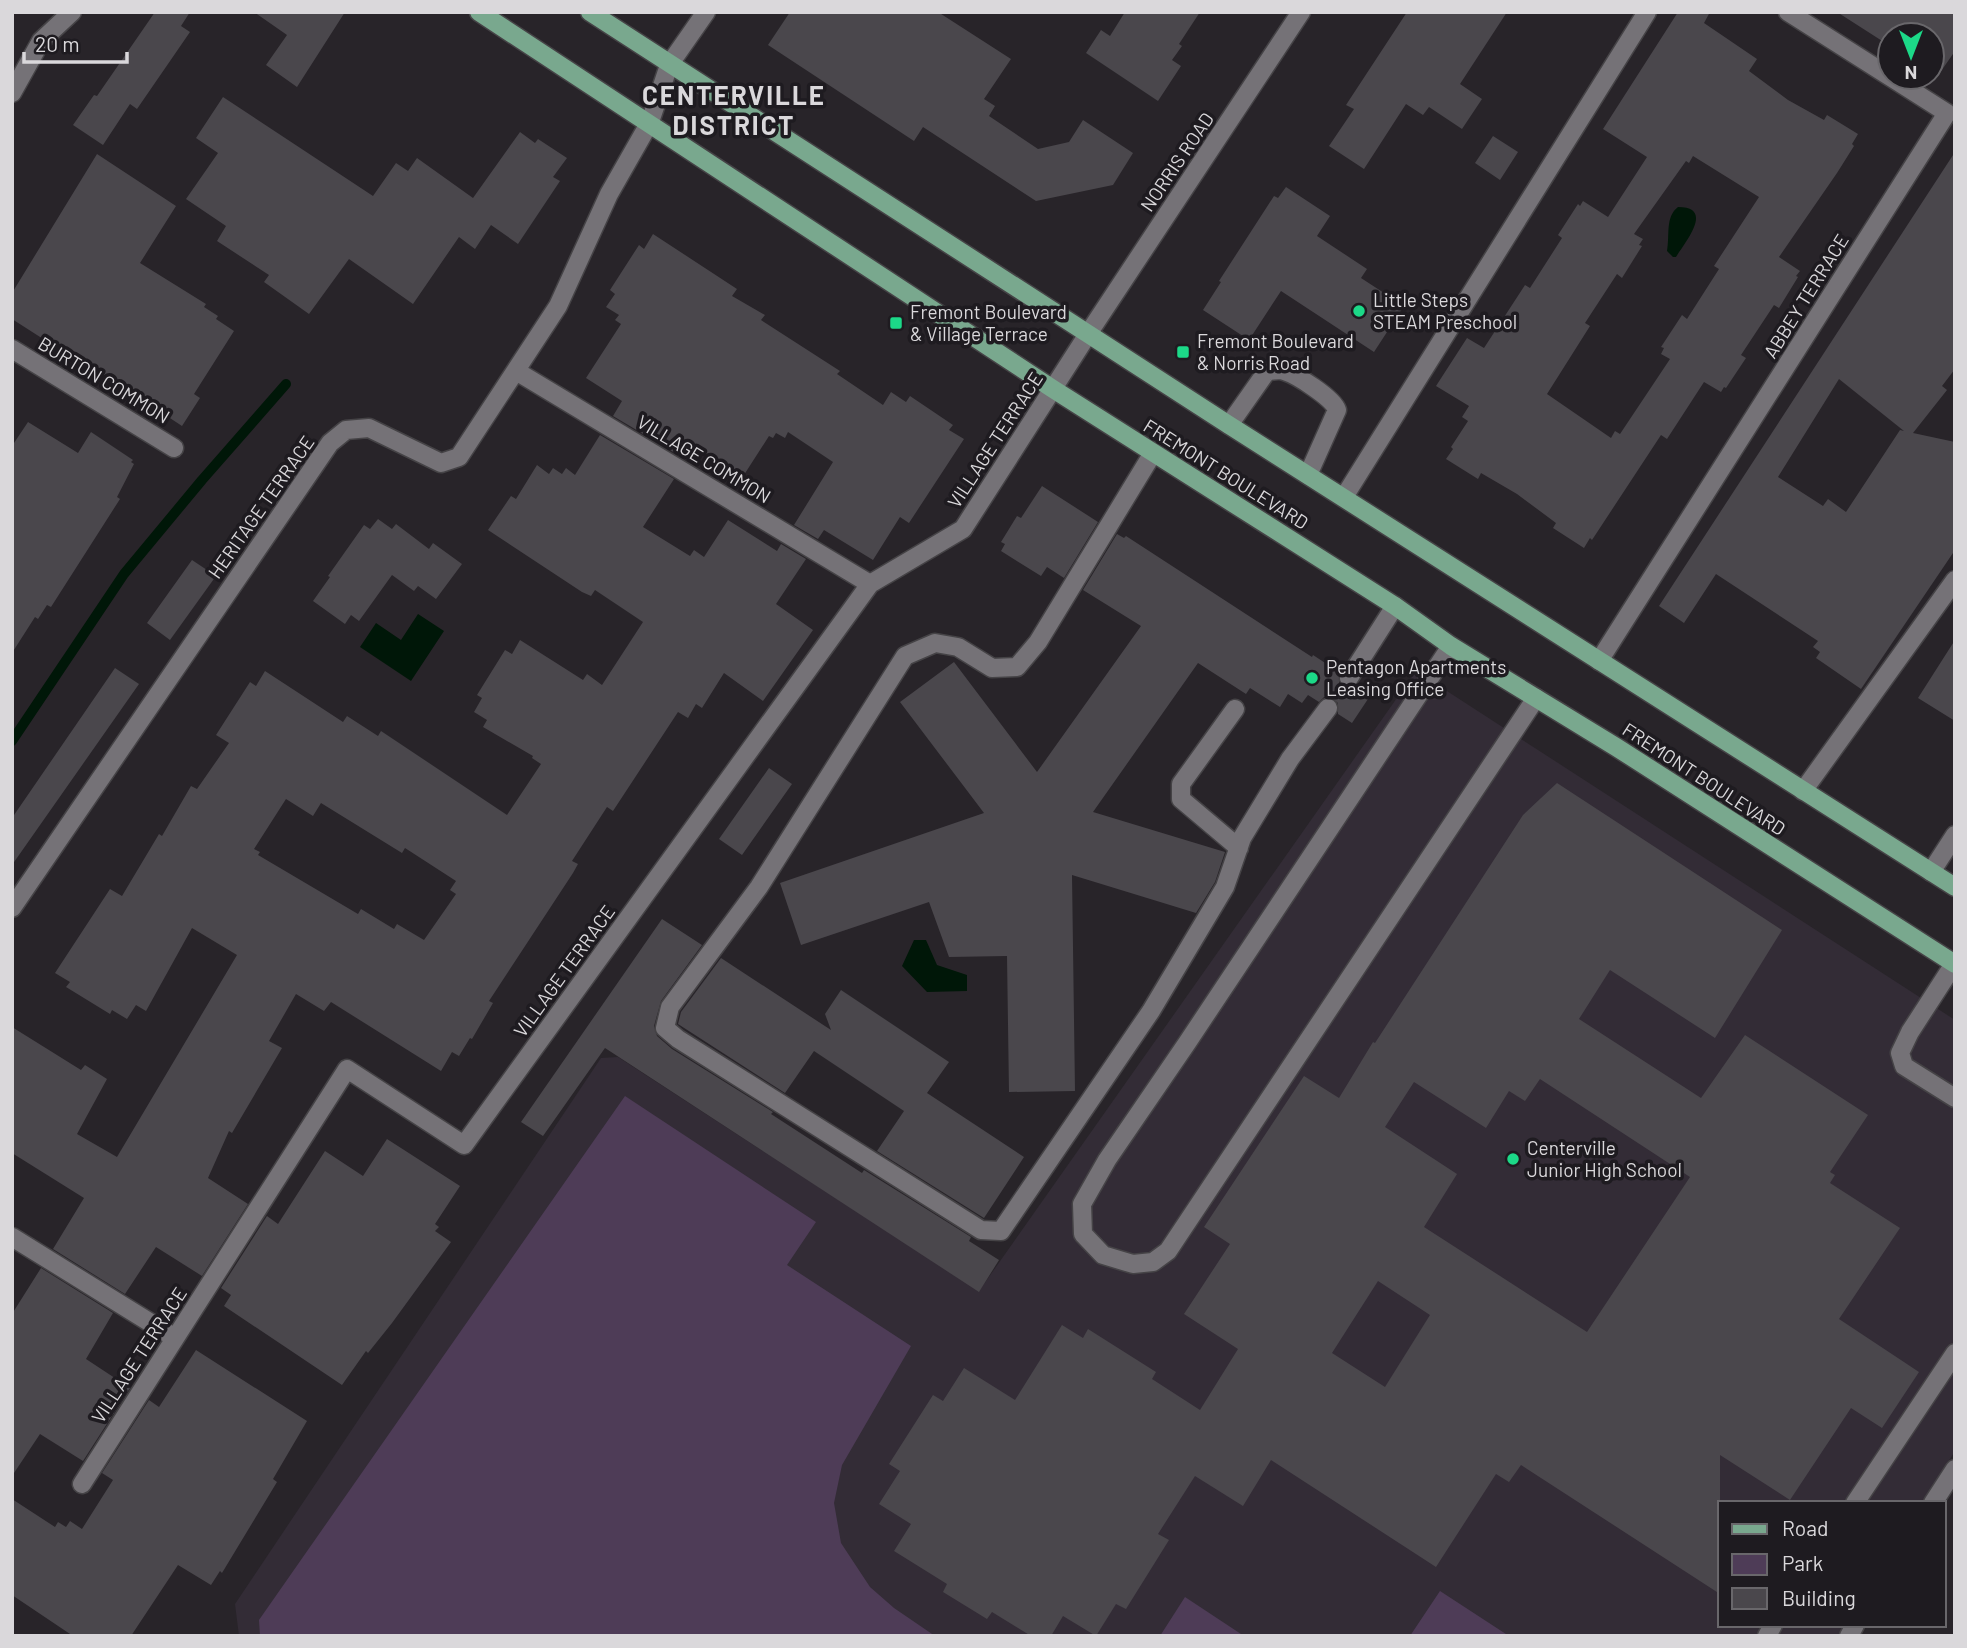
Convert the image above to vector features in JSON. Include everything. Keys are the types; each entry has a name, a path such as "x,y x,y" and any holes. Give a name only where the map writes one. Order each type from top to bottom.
{"main road":[{"name":"FREMONT BOULEVARD","path":"479,12 1053,389 1395,606 1451,646 1954,964"},
{"path":"590,12 1229,425 1955,887"}],"street":[{"path":"12,93 41,41 72,12"},
{"name":"HERITAGE TERRACE","path":"12,908 330,443 346,430 369,428 441,463 459,457 558,306 609,194 650,122 669,65 706,12"},
{"name":"NORRIS ROAD","path":"1088,334 1301,12"},
{"path":"1344,497 1647,12"},
{"name":"ABBEY TERRACE","path":"1600,661 1947,113 1788,12"},
{"name":"VILLAGE TERRACE","path":"82,1484 347,1069 464,1145 870,584 963,529 1088,334"},
{"name":"BURTON COMMON","path":"12,349 174,448"},
{"path":"1229,425 1267,371 1282,370 1314,388 1335,403 1337,410 1308,475"},
{"name":"VILLAGE COMMON","path":"516,371 870,584"},
{"path":"1153,453 1038,642 1017,667 992,668 958,648 935,643 905,656 759,887 670,1007 665,1028 678,1039 981,1230 1001,1231 1151,1011 1225,887 1242,838 1290,759 1328,708"},
{"path":"1804,791 1955,580"},
{"path":"1349,678 1395,606"},
{"path":"1451,646 1094,1182 1082,1204 1083,1234 1103,1255 1133,1264 1153,1262 1168,1251 1536,698"},
{"path":"1235,709 1181,784 1181,799 1239,848"},
{"path":"1931,872 1955,835"},
{"path":"1954,964 1910,1032 1900,1053 1904,1066 1955,1098"},
{"path":"12,1237 175,1338"},
{"path":"1856,1501 1955,1353"},
{"path":"1934,1501 1955,1469"}],"shaded area":[{"path":"1678,207 1695,213 1696,219 1690,235 1676,257 1673,257 1667,251 1669,227 1671,216"},
{"path":"418,614 444,631 411,681 360,647 376,623 401,640"},
{"name":"Centerville Junior High School","path":"1416,671 1955,1020 1955,1451 1923,1501 1718,1501 1718,1627 1844,1627 1839,1636 239,1636 235,1604 601,1058 618,1057 979,1291"},
{"path":"914,940 926,940 937,965 967,975 967,991 927,992 902,966"}],"green space":[{"path":"625,1096 816,1222 787,1265 911,1346 842,1465 834,1503 841,1543 870,1587 894,1608 935,1636 260,1636 259,1620"},
{"path":"1440,1591 1509,1636 1410,1636"},
{"path":"1185,1597 1244,1636 1160,1636"}],"building":[{"path":"155,12 190,12 181,26 190,32 137,109 130,104 103,145 73,125 94,95 97,96"},
{"path":"254,12 345,12 297,87 266,65 287,35"},
{"path":"790,12 938,12 1011,59 984,99 995,106 989,116 1038,149 1069,142 1083,120 1133,153 1113,185 1036,201 923,127 914,141 768,45"},
{"path":"1125,12 1200,12 1172,60 1181,66 1158,101 1086,53 1101,30 1110,36"},
{"path":"1407,12 1507,12 1460,84 1482,99 1462,129 1429,107 1423,115 1406,104 1364,169 1329,146 1354,109 1346,105"},
{"path":"1678,12 1710,12 1704,23 1757,59 1749,71 1788,100 1824,120 1827,115 1858,134 1852,144 1854,146 1837,173 1779,257 1800,271 1779,308 1774,305 1741,355 1746,358 1721,392 1704,382 1667,439 1661,435 1592,540 1590,538 1584,548 1553,528 1556,523 1517,494 1481,473 1478,479 1446,459 1468,421 1462,417 1469,406 1436,386 1467,338 1484,348 1525,285 1530,288 1562,238 1558,235 1578,204 1580,206 1583,201 1608,217 1647,157 1603,129","holes":["1693,156 1759,197 1714,266 1719,269 1687,319 1682,315 1661,347 1664,348 1661,354 1670,359 1620,434 1615,431 1611,438 1547,394 1590,326 1585,323 1617,274 1622,278 1642,246 1639,245 1643,239 1634,234 1686,161 1689,163"]},
{"path":"1837,12 1955,12 1955,51 1946,64 1946,21 1876,21 1876,37"},
{"path":"223,97 373,196 396,163 408,171 417,158 473,198 520,132 535,143 538,139 567,158 553,177 560,181 518,244 491,225 475,249 459,237 413,304 349,259 309,314 264,282 269,275 217,241 226,226 186,199 218,153 196,138"},
{"path":"1493,136 1518,152 1500,180 1475,163"},
{"path":"1955,152 1955,369 1942,386 1947,390 1913,433 1955,442 1955,550 1861,689 1816,658 1820,652 1813,647 1818,641 1716,574 1684,623 1659,606","holes":["1839,379 1904,431 1900,430 1846,512 1828,499 1823,506 1778,477"]},
{"path":"97,154 176,206 140,263 206,304 204,307 218,316 216,319 234,331 194,394 200,398 182,426 53,341 51,344 12,319 12,293"},
{"path":"1286,187 1330,216 1317,236 1367,269 1361,278 1404,306 1374,352 1281,291 1249,340 1203,310 1274,196 1278,198"},
{"path":"653,234 737,289 732,296 765,315 761,320 840,371 837,374 883,405 891,392 906,402 910,396 953,425 949,430 964,439 909,523 900,517 873,560 824,530 818,539 794,525 833,462 788,432 785,438 776,433 773,438 769,436 742,478 695,447 687,460 613,416 622,401 586,378 621,324 615,320 619,315 606,307 615,294 610,290 639,245 644,249"},
{"path":"28,422 78,453 91,432 133,460 131,462 134,464 117,497 120,499 51,607 47,605 38,619 35,617 12,653 12,446"},
{"path":"600,435 674,479 643,527 690,556 694,550 704,557 728,520 777,551 781,544 806,559 776,604 813,630 763,701 724,673 702,708 696,704 688,718 678,712 613,811 607,807 572,861 578,864 573,873 489,1001 493,1003 472,1039 470,1038 459,1056 452,1052 441,1071 331,1002 324,1011 296,994 269,1041 282,1048 232,1133 229,1131 208,1178 248,1204 202,1276 156,1247 125,1294 53,1249 84,1198 12,1153 12,1027 81,1070 85,1065 107,1079 77,1134 117,1157 237,955 192,928 146,1011 136,1005 127,1019 112,1010 110,1014 66,987 70,982 55,973 110,889 122,896 191,786 197,789 229,743 216,735 250,682 256,686 265,671 343,722 347,716 378,736 381,731 507,815 541,764 532,758 533,756 483,727 487,720 474,712 482,698 477,695 505,650 512,654 520,640 583,680 587,674 602,685 643,622 595,590 591,596 582,592 488,530 511,496 516,499 537,465 549,474 553,468 562,474 566,468 575,475","holes":["286,799 313,816 321,803 402,853 405,848 456,881 450,890 456,894 424,940 397,924 394,929 361,909 358,914 258,855 260,852 254,849"]},
{"path":"1042,486 1098,522 1064,578 1047,567 1041,576 1001,551 1005,544 1001,542 1017,516 1021,518"},
{"path":"378,519 392,529 396,524 429,549 433,543 462,564 436,599 418,586 414,591 392,575 359,621 351,615 345,624 313,601 364,525 370,529"},
{"path":"1117,534 1124,538 1126,536 1339,672 1339,683 1343,688 1354,688 1358,684 1372,693 1352,723 1338,714 1338,703 1330,697 1324,697 1319,702 1308,695 1302,703 1288,694 1280,707 1250,688 1246,694 1198,663 1093,812 1225,852 1215,882 1196,913 1072,875 1075,1091 1009,1092 1007,956 949,957 929,902 801,945 780,883 984,813 900,702 954,662 1037,772 1141,626 1083,590"},
{"path":"192,560 216,576 170,640 147,623"},
{"path":"1955,640 1955,721 1918,698"},
{"path":"115,668 139,684 12,865 12,818"},
{"path":"769,768 792,784 742,855 719,839"},
{"path":"1557,783 1782,930 1715,1038 1610,970 1579,1019 1701,1098 1745,1035 1868,1115 1830,1172 1835,1175 1830,1183 1900,1228 1839,1319 1919,1372 1882,1428 1851,1408 1790,1500 1720,1455 1718,1593 1521,1465 1509,1482 1496,1474 1436,1567 1271,1460 1243,1506 1195,1476 1158,1534 1169,1540 1126,1609 1116,1604 1096,1636 1063,1616 1051,1636 1031,1636 992,1612 987,1619 943,1592 947,1584 894,1551 911,1524 879,1504 900,1471 889,1464 933,1395 943,1401 964,1368 1015,1400 1062,1325 1083,1338 1088,1329 1156,1372 1152,1379 1200,1410 1238,1349 1184,1314 1230,1244 1204,1227 1304,1076 1339,1098 1373,1042 1375,1043 1523,815","holes":["1540,1079 1690,1177 1587,1332 1424,1227 1457,1174 1385,1127 1414,1082 1486,1128 1509,1091 1525,1101","1378,1281 1430,1315 1385,1387 1332,1353"]},
{"path":"662,919 702,945 661,1001 654,1026 657,1036 672,1049 773,1112 771,1114 862,1173 864,1170 971,1237 969,1241 999,1260 979,1292 605,1048 543,1136 521,1122"},
{"path":"721,958 831,1030 825,1014 841,990 949,1062 927,1093 1024,1157 984,1218 877,1151 904,1111 814,1051 785,1093 678,1024 681,1012"},
{"path":"387,1139 460,1186 435,1224 439,1227 435,1231 451,1242 392,1323 368,1353 366,1351 342,1385 224,1306 231,1295 221,1288 267,1216 278,1224 325,1151 363,1176"},
{"path":"41,1268 113,1313 86,1359 130,1388 83,1461 40,1434 12,1476 12,1314"},
{"path":"196,1350 307,1421 273,1479 277,1482 222,1573 220,1571 211,1585 178,1565 131,1636 73,1636 12,1595 12,1499 55,1527 58,1522 66,1527 70,1521 82,1529 113,1480 102,1473 149,1400 159,1407"}],"waterway":[{"path":"12,741 124,574 286,384"}],"place":[{"name":"Little Steps STEAM Preschool","path":"1359,311"},
{"name":"Fremont Boulevard & Village Terrace","path":"896,323"},
{"name":"Fremont Boulevard & Norris Road","path":"1183,352"},
{"name":"Pentagon Apartments Leasing Office","path":"1312,678"},
{"name":"Centerville Junior High School","path":"1513,1159"}],"district":[{"name":"CENTERVILLE DISTRICT","path":"734,111"}]}
